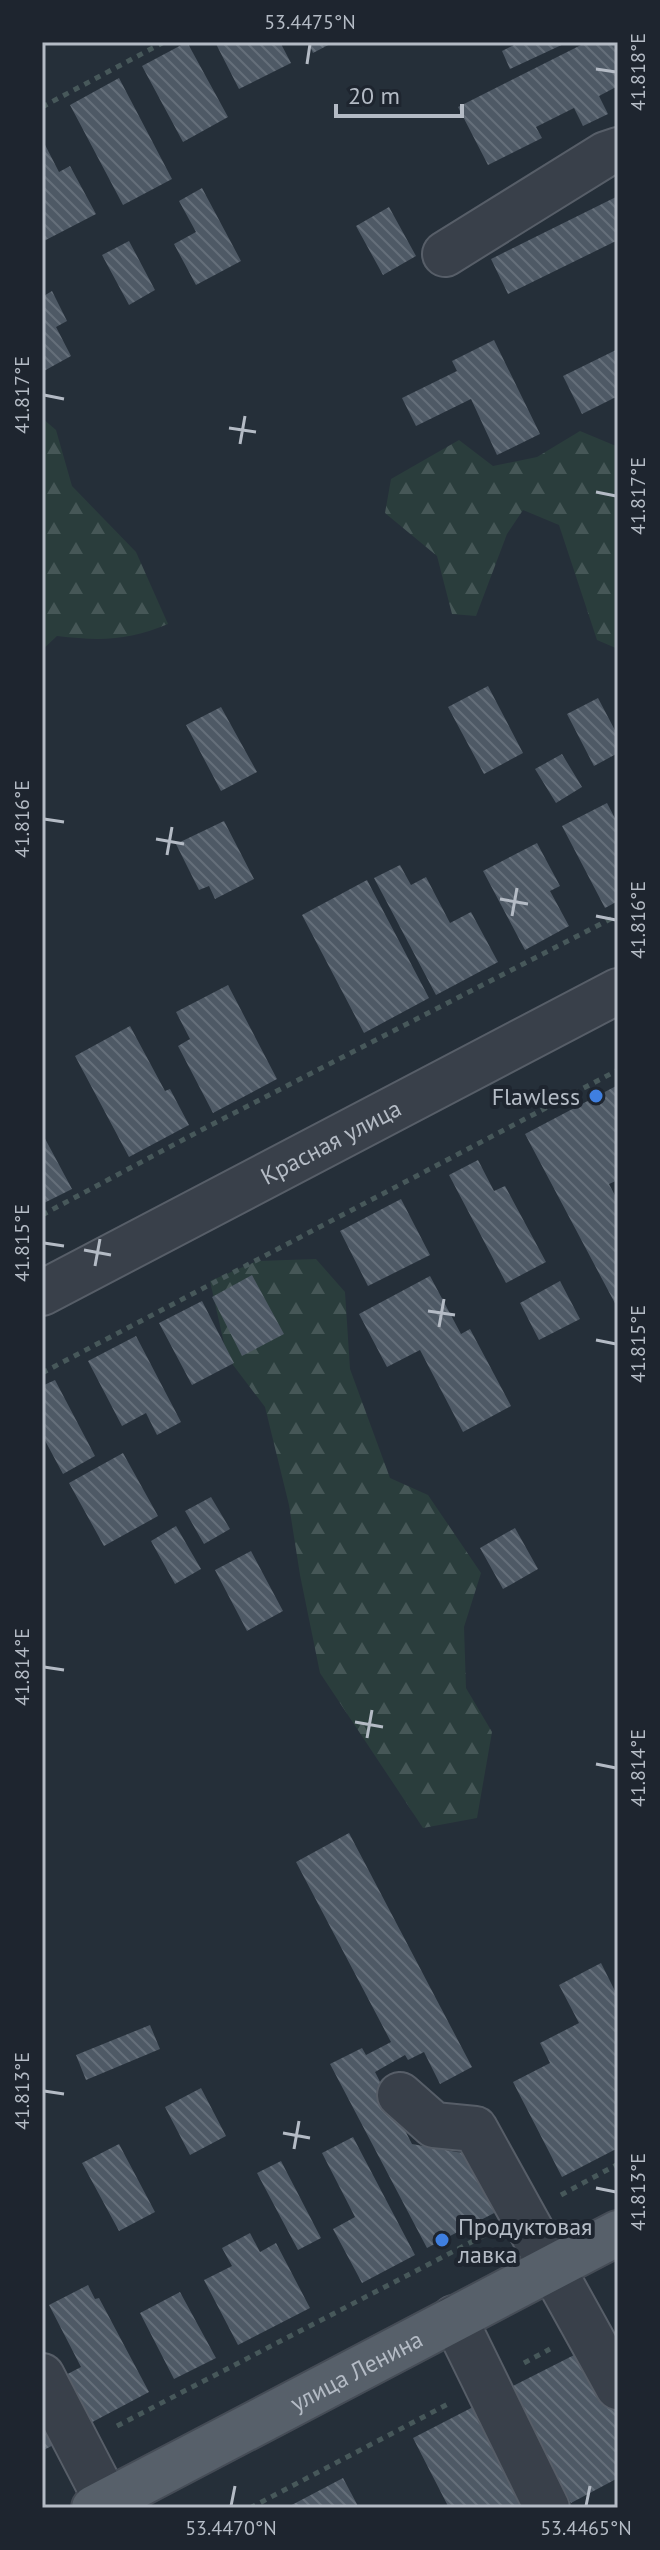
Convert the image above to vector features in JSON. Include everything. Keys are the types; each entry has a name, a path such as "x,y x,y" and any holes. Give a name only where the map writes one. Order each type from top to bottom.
{"main road":[{"name":"улица Ленина","path":"101,2505 618,2233"}],"street":[{"path":"445,254 606,154 618,150"},
{"name":"Красная улица","path":"42,1293 618,991"},
{"path":"400,2095 434,2125 475,2129 618,2387"},
{"path":"454,2318 547,2508"},
{"path":"42,2376 101,2505"}],"path":[{"path":"42,107 164,42"},
{"path":"42,1215 618,915"},
{"path":"42,1373 618,1070"},
{"path":"113,2428 618,2164"},
{"path":"250,2508 552,2348"}],"green space":[{"path":"42,418 56,430 72,486 136,552 168,624 140,634 114,638 57,636 42,650"},
{"path":"580,431 618,449 618,649 597,640 559,525 523,510 507,534 476,616 452,614 437,556 385,513 391,479 459,440 493,466 537,457"},
{"path":"316,1259 345,1292 350,1369 390,1478 428,1495 481,1573 464,1627 466,1688 492,1732 477,1818 423,1828 320,1673 289,1505 265,1407 227,1357 210,1281 257,1261"}],"building":[{"path":"187,42 228,117 183,142 142,66"},
{"path":"215,42 280,42 291,63 239,89"},
{"path":"308,42 334,42 313,53"},
{"path":"520,42 568,42 510,69 502,51"},
{"path":"587,42 618,42 618,86 599,96 608,114 583,126 574,108 536,127 542,138 488,165 458,107"},
{"path":"119,78 172,179 123,205 70,105"},
{"path":"42,139 59,172 70,166 96,214 42,242"},
{"path":"202,188 241,261 196,285 174,244 196,232 179,201"},
{"path":"618,196 618,240 508,294 491,259"},
{"path":"389,207 416,256 383,275 356,226"},
{"path":"129,241 155,290 129,305 102,255"},
{"path":"52,291 67,321 56,327 71,356 42,372 42,297"},
{"path":"494,340 540,434 497,455 471,399 416,426 402,398 457,371 452,361"},
{"path":"618,349 618,396 582,414 563,376"},
{"path":"488,686 523,753 484,774 448,707"},
{"path":"598,698 618,736 618,753 594,766 567,714"},
{"path":"221,707 257,772 221,791 186,725"},
{"path":"562,754 582,787 556,803 535,769"},
{"path":"607,803 618,824 618,901 605,908 562,826"},
{"path":"224,821 254,879 215,899 209,886 199,890 176,844"},
{"path":"537,843 560,886 550,891 569,926 525,950 483,871"},
{"path":"400,865 411,885 426,877 450,923 471,912 498,962 436,995 374,878"},
{"path":"367,880 429,998 364,1033 302,915"},
{"path":"228,985 277,1079 213,1113 178,1046 190,1039 176,1012"},
{"path":"130,1026 165,1091 170,1089 189,1125 129,1157 75,1056"},
{"path":"618,1085 618,1180 609,1184 618,1201 618,1309 525,1134"},
{"path":"42,1133 72,1189 42,1204"},
{"path":"478,1160 494,1191 505,1186 546,1262 506,1283 449,1175"},
{"path":"401,1199 430,1255 368,1286 340,1231"},
{"path":"252,1275 284,1334 242,1356 212,1297"},
{"path":"430,1276 461,1334 470,1329 511,1406 463,1432 420,1350 387,1367 359,1314"},
{"path":"560,1281 580,1319 539,1340 520,1303"},
{"path":"202,1301 234,1363 192,1385 159,1323"},
{"path":"136,1336 181,1422 157,1435 146,1413 122,1426 88,1361"},
{"path":"55,1380 95,1456 63,1474 42,1435 42,1386"},
{"path":"123,1453 158,1516 104,1546 69,1483"},
{"path":"211,1497 230,1529 204,1544 185,1511"},
{"path":"176,1526 201,1569 175,1584 151,1541"},
{"path":"515,1528 538,1569 503,1589 480,1548"},
{"path":"251,1551 283,1611 247,1631 215,1570"},
{"path":"349,1833 472,2067 440,2084 424,2052 408,2060 405,2055 375,2072 412,2144 468,2154 498,2211 427,2248 330,2064 362,2048 366,2055 391,2042 296,1862"},
{"path":"601,1963 618,1997 618,2148 562,2177 513,2082 550,2063 540,2043 579,2023 559,1985"},
{"path":"150,2025 160,2049 86,2080 76,2055"},
{"path":"201,2088 226,2136 190,2155 165,2107"},
{"path":"353,2137 415,2255 362,2283 333,2229 355,2217 322,2153"},
{"path":"119,2144 155,2212 119,2231 82,2163"},
{"path":"281,2161 321,2238 298,2250 257,2173"},
{"path":"250,2233 260,2252 276,2243 310,2308 238,2345 204,2280 232,2266 222,2248"},
{"path":"88,2285 95,2299 99,2298 149,2392 83,2427 58,2379 81,2367 49,2305"},
{"path":"180,2292 216,2358 174,2379 140,2313"},
{"path":"584,2350 618,2416 618,2478 571,2503 511,2387"},
{"path":"475,2406 527,2508 449,2508 413,2438"},
{"path":"42,2410 59,2442 42,2451"},
{"path":"343,2478 359,2508 286,2508"}],"place":[{"name":"Flawless","path":"596,1096"},
{"name":"Продуктовая лавка","path":"442,2240"}]}
